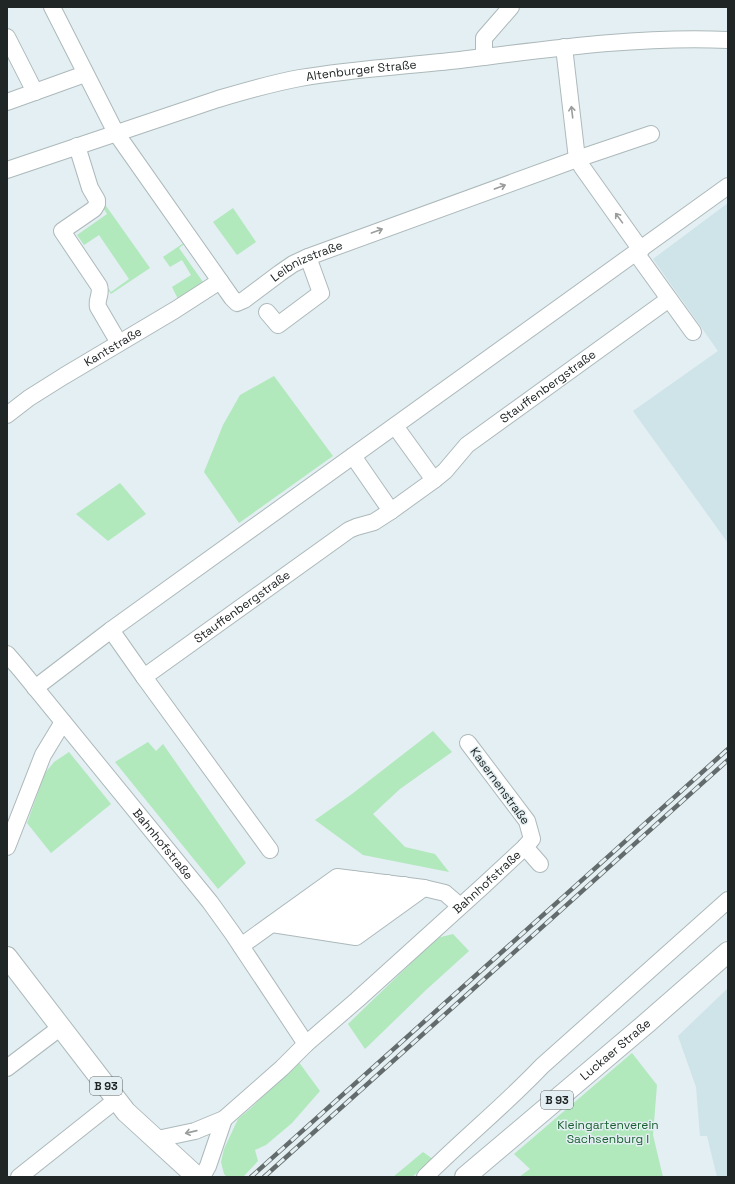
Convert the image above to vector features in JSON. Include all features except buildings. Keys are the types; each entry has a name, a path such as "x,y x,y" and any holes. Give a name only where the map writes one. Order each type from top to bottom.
{"main road":[{"name":"Luckaer Straße","path":"465,1177 728,952"},
{"name":"B 93","path":"7,957 126,1112 197,1177"}],"street":[{"name":"Leibnizstraße","path":"52,7 116,133 237,303 244,300 293,264 308,257 577,159 651,134"},
{"path":"484,57 484,38 511,7"},
{"path":"7,37 35,92"},
{"name":"Altenburger Straße","path":"7,170 243,91 299,78 564,47 657,40 728,40"},
{"path":"564,47 577,159 669,299 693,332"},
{"path":"7,102 85,74"},
{"path":"77,146 90,188 97,200 97,204 94,209 62,231 99,286 100,293 97,303 98,307 119,343"},
{"path":"35,688 111,630 728,186"},
{"path":"267,312 278,326 321,293 308,257"},
{"name":"Kantstraße","path":"7,415 35,394 220,281"},
{"name":"Stauffenbergstraße","path":"144,676 337,538 356,527 374,522 391,511 445,471 467,444 669,299"},
{"path":"395,426 434,480"},
{"path":"353,456 391,511"},
{"path":"111,630 270,850"},
{"name":"Bahnhofstraße","path":"7,654 206,897 241,946 306,1044"},
{"path":"7,847 43,755 63,722"},
{"name":"Kasernenstraße","path":"468,743 527,822 530,830"},
{"name":"Bahnhofstraße","path":"157,1141 162,1138 195,1131 224,1119 525,847 532,839 530,830"},
{"name":"Bahnhofstraße","path":"525,847 540,864"},
{"path":"241,946 280,925 353,879 424,888 445,893 460,906"},
{"path":"304,929 370,881"},
{"path":"321,931 387,883"},
{"path":"337,934 404,885"},
{"path":"280,925 356,937 424,888"},
{"path":"426,1177 450,1152 519,1091 542,1066 728,900"},
{"path":"7,1068 61,1027"},
{"path":"19,1177 116,1100"},
{"name":"Bahnhofstraße","path":"202,1177 208,1166 224,1119"}],"shaded area":[{"path":"728,203 728,543 633,411 718,351 653,259"},
{"path":"728,988 728,1177 717,1177 707,1136 700,1136 696,1087 678,1036"}],"green space":[{"path":"104,203 150,268 111,294 105,286 106,285 111,292 129,279 99,235 84,245 77,235 107,214 102,206"},
{"path":"233,208 256,242 237,255 213,222"},
{"path":"185,242 186,243 179,248 203,282 210,277 210,280 179,301 172,287 191,275 182,260 170,267 163,257"},
{"path":"274,376 333,456 239,523 204,472 223,425 240,395"},
{"path":"120,483 146,514 108,541 76,514"},
{"path":"433,731 452,752 400,789 373,814 405,847 435,854 449,872 363,855 315,820 352,794"},
{"path":"148,742 156,751 163,744 246,863 218,889 115,762"},
{"path":"69,752 111,804 51,853 27,823 45,773 54,762"},
{"path":"453,934 469,951 365,1049 348,1024 437,938"},
{"name":"Kleingartenverein Sachsenburg I","path":"632,1053 657,1085 653,1135 663,1177 519,1177 530,1169 514,1154"},
{"path":"298,1061 320,1091 292,1123 266,1145 255,1150 258,1161 243,1177 227,1177 224,1174 221,1162 224,1149 238,1119"},
{"path":"423,1152 433,1159 412,1177 393,1177"}],"railway":[{"path":"251,1177 728,749"},
{"path":"264,1177 728,760"}]}
